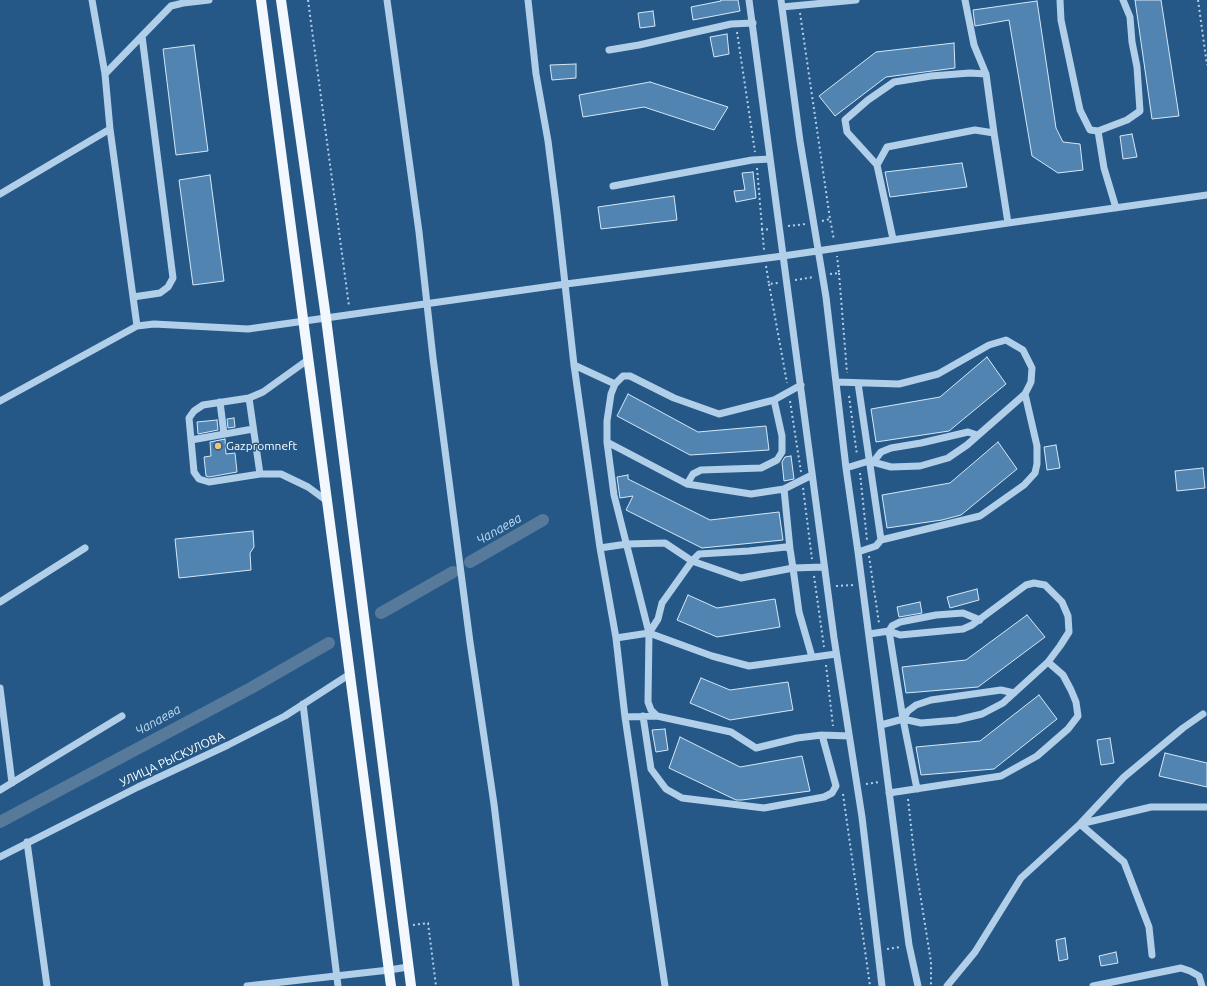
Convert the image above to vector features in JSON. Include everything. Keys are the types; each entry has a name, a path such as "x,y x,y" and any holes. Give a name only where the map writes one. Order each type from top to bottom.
{"main road":[{"path":"261,0 391,986"},
{"path":"281,0 326,318 411,986"}],"street":[{"path":"92,0 105,74 110,129 136,326"},
{"path":"105,74 171,6 209,0"},
{"path":"387,0 419,232 426,304 470,642 494,804 516,986"},
{"path":"528,0 536,74 548,142 566,284 574,365 600,548 616,638 625,717 665,986"},
{"path":"749,0 824,567 857,785 882,986"},
{"path":"856,0 799,6 781,4 822,276 909,945 918,986"},
{"path":"965,0 974,45 986,74 1008,223"},
{"path":"1060,0 1061,20 1080,110 1090,130 1098,131 1126,120 1140,111 1137,67 1132,42 1130,17 1123,0"},
{"path":"609,50 736,24 753,23"},
{"path":"133,297 160,293 168,287 173,278 142,36"},
{"path":"892,239 877,165 847,132 845,120 862,105 894,82 931,76 970,73 986,74"},
{"path":"0,194 110,129"},
{"path":"877,165 887,147 975,130 994,134"},
{"path":"1098,131 1104,168 1116,208"},
{"path":"613,186 770,158"},
{"path":"0,400 136,326 154,324 248,329 566,284 783,256 836,247 1207,195"},
{"path":"836,382 899,384 938,374 988,345 1006,340 1023,350 1032,368 1031,382 1025,394 978,435 948,458 920,466 891,466 872,461 846,468"},
{"path":"309,359 263,392 249,398 203,405 194,410 189,418 194,472 199,479 209,482 260,474 281,474 308,487 327,501"},
{"path":"574,365 615,384"},
{"path":"657,716 651,710 648,702 649,633 614,495 607,442 607,421 611,394 615,384 623,376 630,376 674,398 719,414 774,400 801,384"},
{"path":"858,383 872,461 881,540"},
{"path":"858,552 876,546 881,540 980,516 1024,485 1035,473 1038,464 1037,446 1025,394"},
{"path":"249,398 260,474"},
{"path":"687,484 694,474 701,470 761,468 777,460 782,452 782,436 774,400"},
{"path":"220,402 224,434"},
{"path":"192,440 253,429"},
{"path":"872,461 881,452 890,448 921,443 968,432 978,435"},
{"path":"607,442 687,484 751,494 784,489 812,476"},
{"path":"784,489 790,549 799,612 812,657"},
{"path":"600,548 627,544 665,543 692,561 741,578 793,568 824,567"},
{"path":"649,633 658,619 662,603 692,561 699,554 786,547 790,549"},
{"path":"0,602 85,548"},
{"path":"869,634 889,631 900,635 963,629 980,620 1026,585 1034,583 1045,585 1062,602 1068,616 1069,632 1060,646 1048,662 1003,703 982,714 958,720 921,723 903,719 881,725"},
{"path":"917,788 903,719 889,631 892,626 900,622 936,615 963,613 980,620"},
{"path":"616,638 649,633 712,656 749,666 836,654"},
{"path":"889,793 1001,776 1037,756 1068,729 1078,716 1076,702 1063,675 1048,662"},
{"name":"УЛИЦА РЫСКУЛОВА","path":"0,857 138,786 228,745 285,716 350,674"},
{"path":"0,688 12,783"},
{"path":"903,719 908,710 916,704 931,700 1001,690 1014,693"},
{"path":"303,704 338,986"},
{"path":"947,986 975,952 1021,878 1080,824 1124,777 1183,728 1203,714"},
{"path":"0,790 122,716"},
{"path":"644,716 651,769 666,789 682,798 764,808 824,797 832,793 836,786 822,735"},
{"path":"625,717 657,716 730,732 756,748 797,738 822,735 849,736"},
{"path":"1080,824 1151,807 1207,807"},
{"path":"1080,824 1124,862 1149,927 1152,955"},
{"path":"27,842 47,986"},
{"path":"247,986 408,967"},
{"path":"1093,986 1181,968 1199,976 1202,986"},
{"path":"1136,977 1137,986"}],"path":[{"path":"308,0 350,314"},
{"path":"1198,0 1207,64"},
{"path":"769,284 839,273 799,6"},
{"path":"736,24 756,160 761,230 769,284 789,391 802,480 834,736"},
{"path":"761,230 813,223 830,219"},
{"path":"827,587 863,584"},
{"path":"857,785 888,781"},
{"path":"842,790 870,986"},
{"path":"403,926 428,923 436,986"},
{"path":"878,951 909,945"}],"building":[{"path":"721,0 738,0 740,11 693,20 691,7"},
{"path":"1135,0 1161,0 1179,116 1152,119"},
{"path":"1037,1 1056,128 1063,142 1080,144 1083,170 1058,173 1032,156 1009,20 975,26 973,10"},
{"path":"653,11 655,26 640,28 638,13"},
{"path":"727,34 729,54 714,57 710,37"},
{"path":"954,43 955,68 886,77 835,116 819,96 876,52"},
{"path":"194,45 208,151 176,155 163,49"},
{"path":"576,64 576,78 552,80 550,65"},
{"path":"650,82 728,107 714,130 644,107 583,117 579,95"},
{"path":"1132,134 1137,157 1123,159 1120,136"},
{"path":"962,163 967,187 890,197 885,172"},
{"path":"753,172 756,198 736,202 734,191 745,190 742,173"},
{"path":"210,175 224,281 193,285 179,180"},
{"path":"674,196 677,220 601,229 598,207"},
{"path":"987,357 1006,384 949,431 876,442 871,409 940,397"},
{"path":"628,394 698,432 766,426 769,450 690,455 617,416"},
{"path":"234,418 235,427 228,428 227,419"},
{"path":"217,420 218,430 198,434 197,422"},
{"path":"225,439 226,454 235,453 237,472 209,477 206,476 204,457 211,456 210,442"},
{"path":"998,442 1017,469 961,515 942,520 887,528 882,495 950,483"},
{"path":"1056,445 1060,468 1047,470 1044,447"},
{"path":"791,456 794,479 784,481 782,462 785,457"},
{"path":"1203,468 1205,488 1177,491 1175,471"},
{"path":"628,475 628,479 710,520 779,512 783,540 702,548 626,510 633,496 620,498 617,477"},
{"path":"253,531 254,547 250,553 251,570 179,578 175,539"},
{"path":"977,589 979,600 950,608 947,597"},
{"path":"688,595 717,608 775,599 780,627 717,637 677,620"},
{"path":"920,602 922,613 899,617 897,607"},
{"path":"1027,615 1045,637 978,687 906,693 902,667 966,660"},
{"path":"701,678 730,690 788,682 793,710 730,720 690,703"},
{"path":"1039,695 1057,719 994,769 921,775 916,747 980,741"},
{"path":"665,729 668,750 656,752 652,730"},
{"path":"680,737 740,767 802,756 810,791 736,800 669,768"},
{"path":"1110,738 1114,763 1101,765 1097,740"},
{"path":"1165,753 1207,763 1207,787 1159,776"},
{"path":"1065,938 1068,959 1059,961 1056,940"},
{"path":"1116,952 1118,963 1101,966 1099,956"}],"waterway":[{"name":"Чапаева","path":"470,562 543,520"},
{"name":"Чапаева","path":"381,613 453,572"},
{"name":"Чапаева","path":"0,822 251,688 329,643"}],"place":[{"name":"Gazpromneft","path":"218,446"}]}
